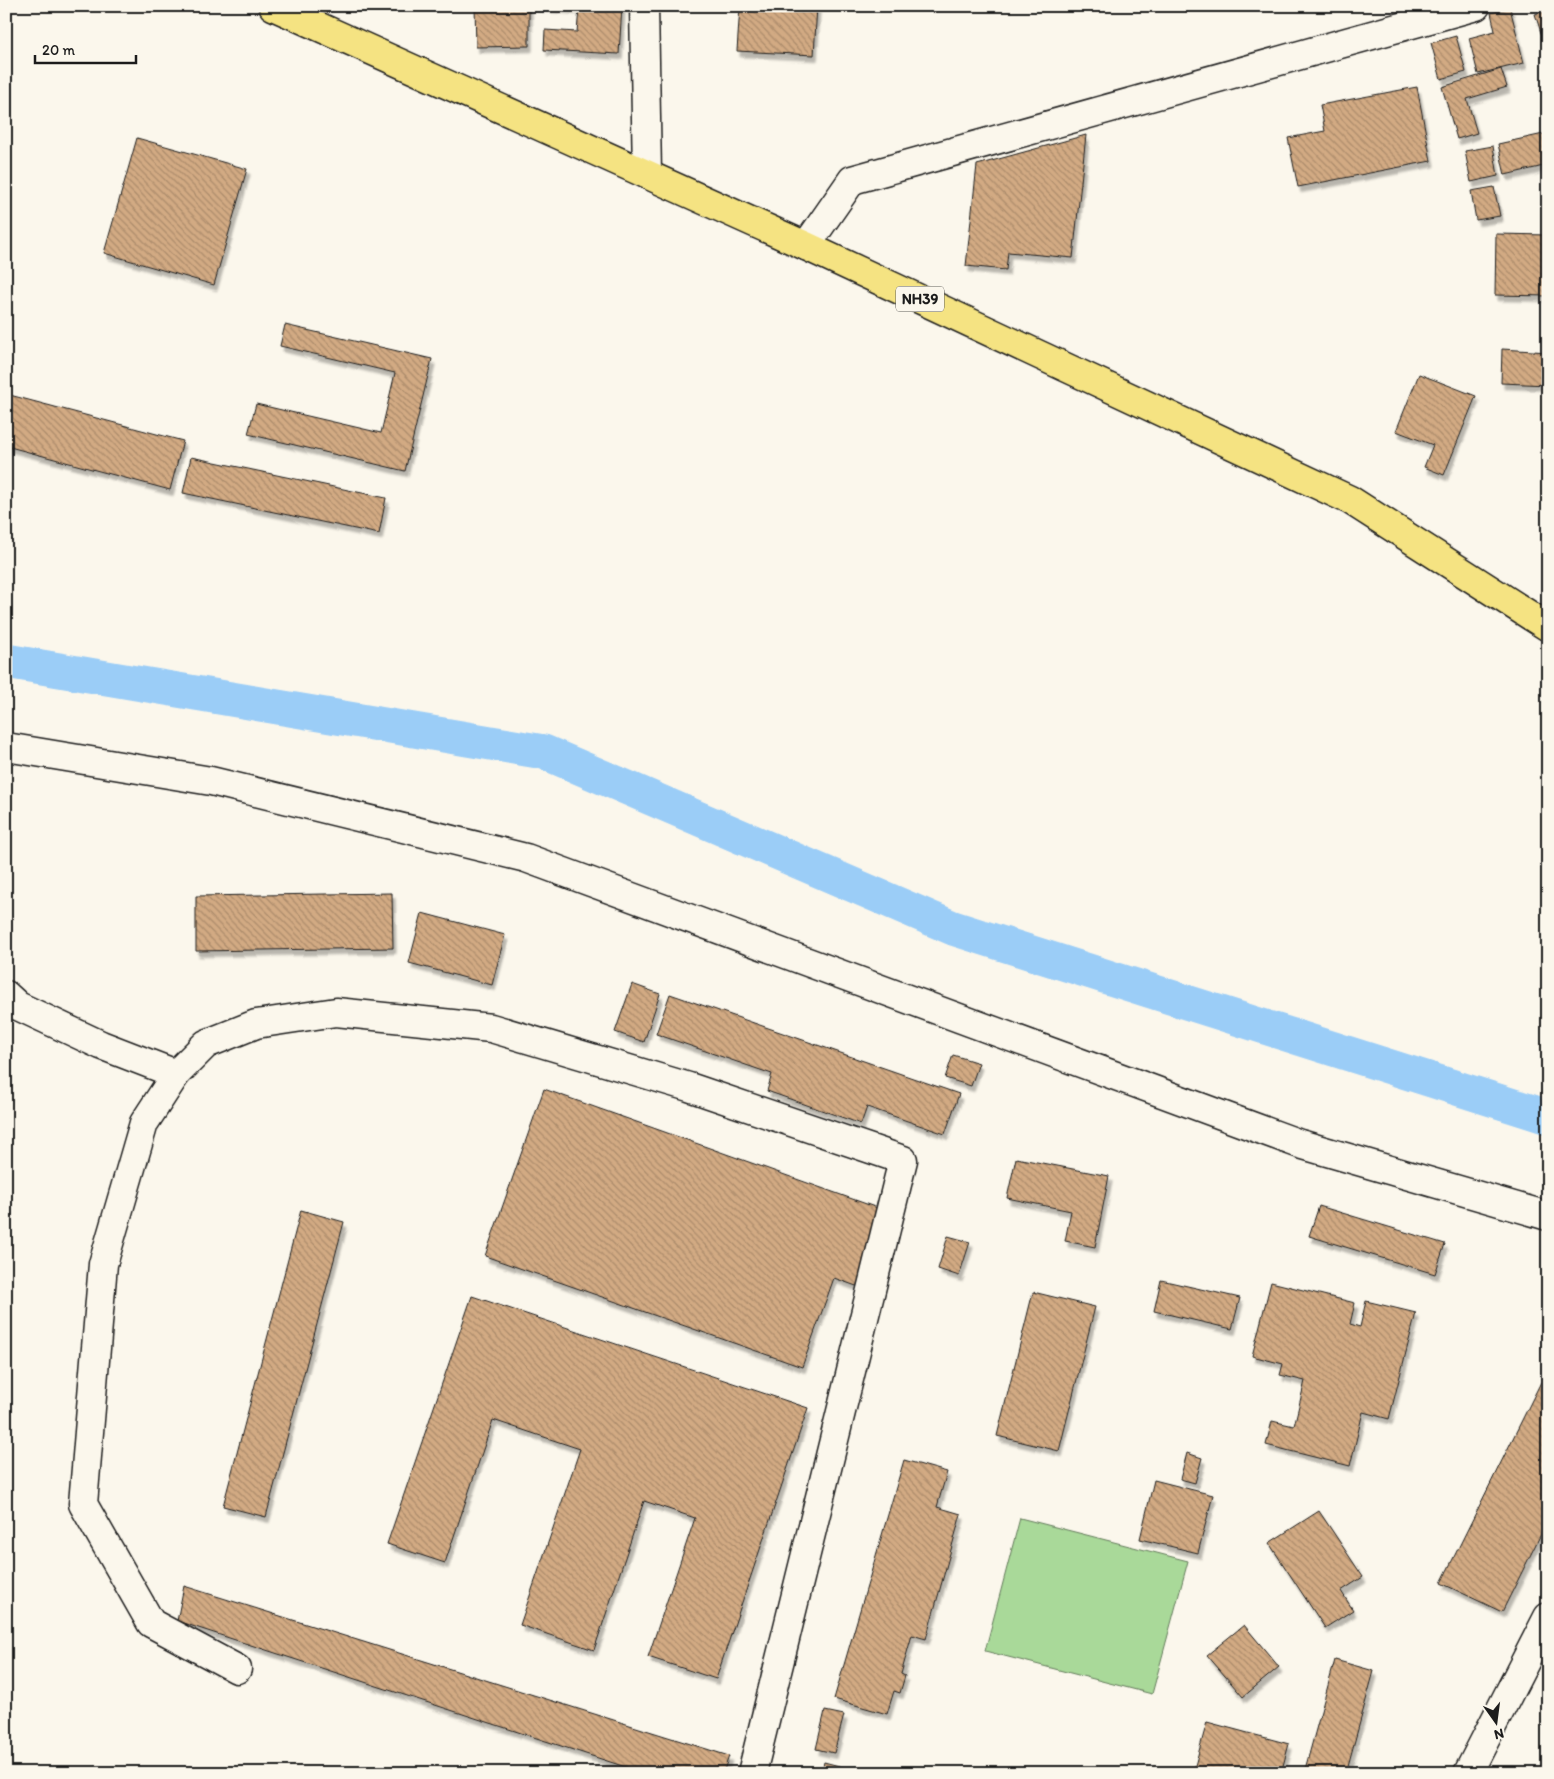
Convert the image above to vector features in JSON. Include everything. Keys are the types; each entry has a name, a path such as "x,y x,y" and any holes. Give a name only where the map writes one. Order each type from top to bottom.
{"main road":[{"name":"NH39","path":"273,6 806,246 1350,500 1548,628"}],"street":[{"path":"644,6 647,174"},
{"path":"806,246 852,180 1476,6"},
{"path":"6,747 211,780 526,858 1300,1144 1548,1216"},
{"path":"6,995 18,1006 93,1041 176,1074"},
{"path":"237,1669 151,1623 83,1504 103,1264 144,1123 176,1074 206,1044 256,1024 336,1012 491,1028 688,1087 903,1160 752,1773"},
{"path":"1468,1773 1548,1617"}],"green space":[{"path":"1020,1518 1188,1561 1152,1694 985,1651"}],"building":[{"path":"475,6 529,6 529,46 476,47"},
{"path":"540,6 622,6 619,54 544,50 545,30 577,32 579,9"},
{"path":"740,6 817,6 814,55 737,51"},
{"path":"1510,8 1524,63 1478,74 1469,38 1495,31 1491,13"},
{"path":"1548,10 1548,44 1545,45 1535,14"},
{"path":"1456,36 1466,72 1441,79 1431,43"},
{"path":"1501,69 1507,87 1467,99 1477,133 1457,139 1442,87"},
{"path":"1417,87 1431,161 1298,187 1288,138 1325,131 1320,105"},
{"path":"1548,133 1548,165 1505,175 1498,144"},
{"path":"1086,135 1073,258 1008,252 1006,270 966,266 977,165"},
{"path":"137,138 247,169 214,285 104,253"},
{"path":"1493,146 1498,176 1471,182 1465,151"},
{"path":"1494,187 1500,216 1476,220 1471,191"},
{"path":"1496,234 1548,235 1548,296 1495,295"},
{"path":"285,325 432,359 405,471 248,434 256,404 381,433 395,373 280,346"},
{"path":"1502,349 1548,352 1548,385 1501,383"},
{"path":"1419,374 1476,396 1444,475 1424,467 1433,445 1396,431"},
{"path":"6,394 183,441 170,490 6,446"},
{"path":"191,457 386,498 379,534 183,493"},
{"path":"392,893 393,948 196,951 196,896"},
{"path":"422,913 505,935 492,985 409,963"},
{"path":"632,984 660,994 644,1042 615,1032"},
{"path":"670,994 959,1094 945,1134 867,1107 861,1124 767,1091 772,1074 656,1034"},
{"path":"953,1055 979,1063 971,1086 945,1078"},
{"path":"544,1089 886,1211 859,1287 834,1278 802,1367 485,1256"},
{"path":"1016,1158 1109,1176 1095,1247 1065,1241 1071,1211 1007,1198"},
{"path":"1319,1206 1445,1244 1435,1274 1309,1236"},
{"path":"301,1210 344,1222 266,1517 223,1506"},
{"path":"948,1236 970,1242 959,1276 938,1269"},
{"path":"1161,1280 1240,1298 1232,1329 1154,1311"},
{"path":"1271,1282 1355,1303 1350,1324 1360,1327 1366,1301 1416,1313 1389,1419 1363,1412 1350,1466 1266,1445 1272,1421 1294,1426 1305,1381 1280,1375 1283,1364 1252,1356"},
{"path":"1033,1292 1095,1307 1059,1451 997,1436"},
{"path":"472,1296 808,1408 716,1679 648,1657 695,1518 644,1501 594,1650 520,1625 580,1449 493,1420 445,1563 387,1544"},
{"path":"1541,1382 1548,1385 1548,1520 1502,1612 1441,1583"},
{"path":"1187,1453 1202,1458 1195,1483 1180,1479"},
{"path":"904,1460 947,1472 937,1507 961,1514 926,1639 912,1635 901,1674 905,1676 900,1693 894,1691 887,1714 834,1699"},
{"path":"1154,1480 1213,1495 1198,1553 1140,1539"},
{"path":"1319,1511 1363,1577 1341,1591 1353,1610 1325,1628 1269,1543"},
{"path":"184,1586 729,1756 723,1773 644,1773 177,1621"},
{"path":"1244,1625 1279,1667 1243,1697 1207,1655"},
{"path":"1335,1660 1374,1671 1346,1773 1304,1773"},
{"path":"825,1711 844,1715 834,1753 816,1749"},
{"path":"1207,1722 1289,1744 1281,1773 1193,1773"},
{"path":"824,1762 866,1773 821,1773"}],"waterway":[{"path":"6,661 544,752 953,928 1548,1117"}]}
